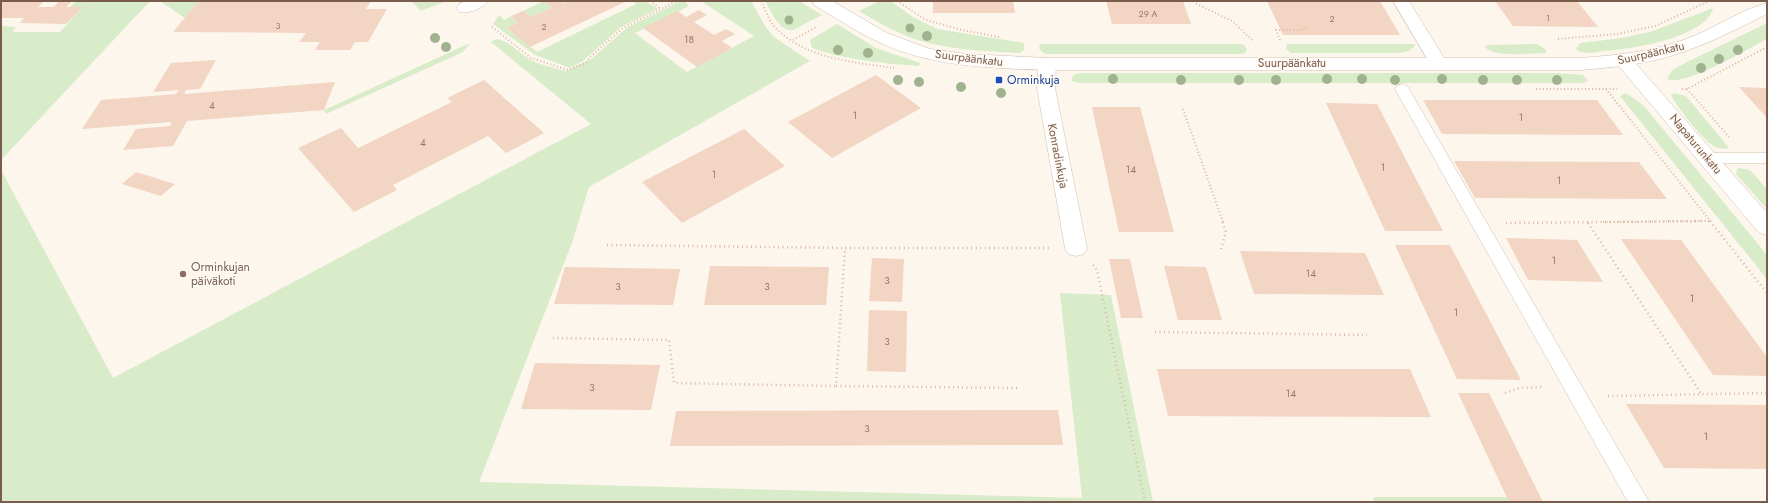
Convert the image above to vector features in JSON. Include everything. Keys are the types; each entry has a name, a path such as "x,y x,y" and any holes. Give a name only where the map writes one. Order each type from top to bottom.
{"street":[{"name":"Suurpäänkatu","path":"820,1 871,31 911,48 945,57 974,61 1047,64 1438,62 1581,64 1624,61 1663,53 1689,45 1767,8"},
{"path":"1401,1 1438,62"},
{"name":"Napaturunkatu","path":"1624,61 1767,226"},
{"name":"Konradinkuja","path":"1047,64 1046,88 1076,248"}],"lane":[{"path":"1402,89 1639,502"},
{"path":"1708,158 1767,158"}],"path":[{"path":"650,1 662,9"},
{"path":"492,27 531,58 568,70 586,63 590,57 623,28 677,1"},
{"path":"897,1 926,20 962,30 1006,37"},
{"path":"1194,1 1232,21 1252,40"},
{"path":"1552,39 1617,34 1655,26 1710,1"},
{"path":"792,40 817,27"},
{"path":"1274,40 1280,40 1276,30 1300,30 1309,27"},
{"path":"1244,40 1258,40"},
{"path":"1687,89 1767,47"},
{"path":"1605,89 1767,293"},
{"path":"1183,109 1226,232 1221,249"},
{"path":"1480,223 1710,221"},
{"path":"1587,222 1702,395"},
{"path":"607,246 1076,248 1097,270 1145,502"},
{"path":"836,386 845,248"},
{"path":"1155,332 1367,335"},
{"path":"553,338 670,340 674,383 1016,388"},
{"path":"1505,393 1519,388 1702,395 1767,393"}],"green space":[{"path":"76,1 150,1 1,160 1,26 16,27 12,32 60,32 83,7 70,7"},
{"path":"160,1 199,1 185,18"},
{"path":"411,1 446,1 421,11"},
{"path":"544,1 552,8 531,17 523,11"},
{"path":"632,1 645,1 658,9 621,27 583,61 570,68 535,55 493,24 499,15 504,20 511,16 518,23 507,28 537,52 636,4"},
{"path":"681,1 684,1 689,6 635,33 687,72 754,36 701,1 751,1 765,26 774,37 810,61 589,187 573,240 479,482 1082,498 1060,293 1111,295 1153,502 1,502 1,170 113,378 591,124 491,42 496,39 501,40 535,62 566,71 591,59 628,27"},
{"path":"765,1 799,1 822,15 793,30 788,30 780,25 776,20"},
{"path":"880,1 892,2 913,17 937,29 1024,43 1023,51 1019,53 964,49 936,45 909,37 859,11"},
{"path":"1713,8 1707,18 1697,27 1666,40 1632,48 1593,53 1581,52 1575,48 1581,43 1621,38 1650,32"},
{"path":"1767,23 1767,39 1717,66 1688,78 1676,80 1667,79 1672,70 1679,66"},
{"path":"837,24 876,48 920,63 919,66 850,58 812,48 810,40"},
{"path":"470,43 463,52 326,114 324,110"},
{"path":"1040,44 1243,44 1247,49 1245,53 1240,54 1047,54 1039,49"},
{"path":"1287,44 1415,44 1415,46 1409,51 1399,53 1291,53 1286,49"},
{"path":"1537,44 1545,49 1547,53 1504,54 1496,53 1485,47 1486,45"},
{"path":"1080,73 1557,73 1583,75 1588,80 1587,82 1581,83 1080,83 1071,81 1073,75"},
{"path":"1626,93 1644,106 1767,255 1767,279 1620,96"},
{"path":"1674,93 1686,96 1729,148 1717,148 1695,128 1671,95"},
{"path":"1737,169 1750,170 1767,189 1767,209 1736,174"},
{"path":"1375,497 1507,497 1509,502 1374,502 1373,499"}],"building":[{"path":"59,1 72,1 66,7 83,7 66,24 20,23 24,18 1,18 1,2 43,2 38,7 54,7"},
{"path":"199,1 371,1 366,9 387,9 368,42 355,42 350,50 315,50 320,42 299,42 306,33 173,32"},
{"path":"544,1 561,1 563,3 567,1 627,1 530,47 507,28 518,23 511,16 523,11 531,17 552,8"},
{"path":"933,1 1013,1 1015,13 933,13"},
{"path":"1106,1 1183,1 1191,24 1112,24"},
{"path":"1267,1 1380,1 1400,35 1283,35"},
{"path":"1495,1 1577,1 1598,27 1513,26"},
{"path":"699,10 707,15 694,22 714,35 726,29 735,34 722,41 732,48 697,67 643,28 678,11 686,17"},
{"path":"216,60 200,89 186,90 184,94 335,82 324,110 187,121 173,146 123,150 136,129 170,126 172,122 82,129 101,100 176,94 179,90 153,92 171,63"},
{"path":"876,75 921,108 832,158 788,122"},
{"path":"484,80 544,133 506,153 488,136 393,185 397,190 354,212 298,148 341,128 358,148 452,102 447,98"},
{"path":"1739,87 1767,88 1767,118"},
{"path":"1423,100 1597,100 1623,135 1442,134"},
{"path":"1326,103 1377,104 1443,231 1385,231"},
{"path":"1092,107 1140,107 1174,232 1119,232"},
{"path":"744,129 785,166 682,223 642,182"},
{"path":"1454,161 1639,162 1667,199 1475,198"},
{"path":"136,172 175,184 161,196 122,184"},
{"path":"1506,238 1577,240 1603,282 1528,280"},
{"path":"1621,239 1681,240 1767,357 1767,376 1713,375"},
{"path":"1395,245 1450,245 1521,380 1457,379"},
{"path":"1240,251 1365,253 1384,295 1254,294"},
{"path":"872,258 904,259 902,302 869,301"},
{"path":"1109,259 1130,259 1143,318 1121,318"},
{"path":"710,266 829,267 826,305 704,305"},
{"path":"1164,266 1206,267 1222,320 1178,320"},
{"path":"565,267 680,269 673,305 554,304"},
{"path":"869,310 907,311 906,372 867,371"},
{"path":"535,363 660,365 651,410 521,409"},
{"path":"1157,369 1410,369 1431,417 1168,416"},
{"path":"1458,393 1489,393 1543,502 1509,502"},
{"path":"1626,404 1767,405 1767,469 1664,468"},
{"path":"1058,410 1063,445 670,446 676,411"}],"place":[{"name":"Orminkuja","path":"999,80"},
{"name":"Orminkujan päiväkoti","path":"183,274"}]}
